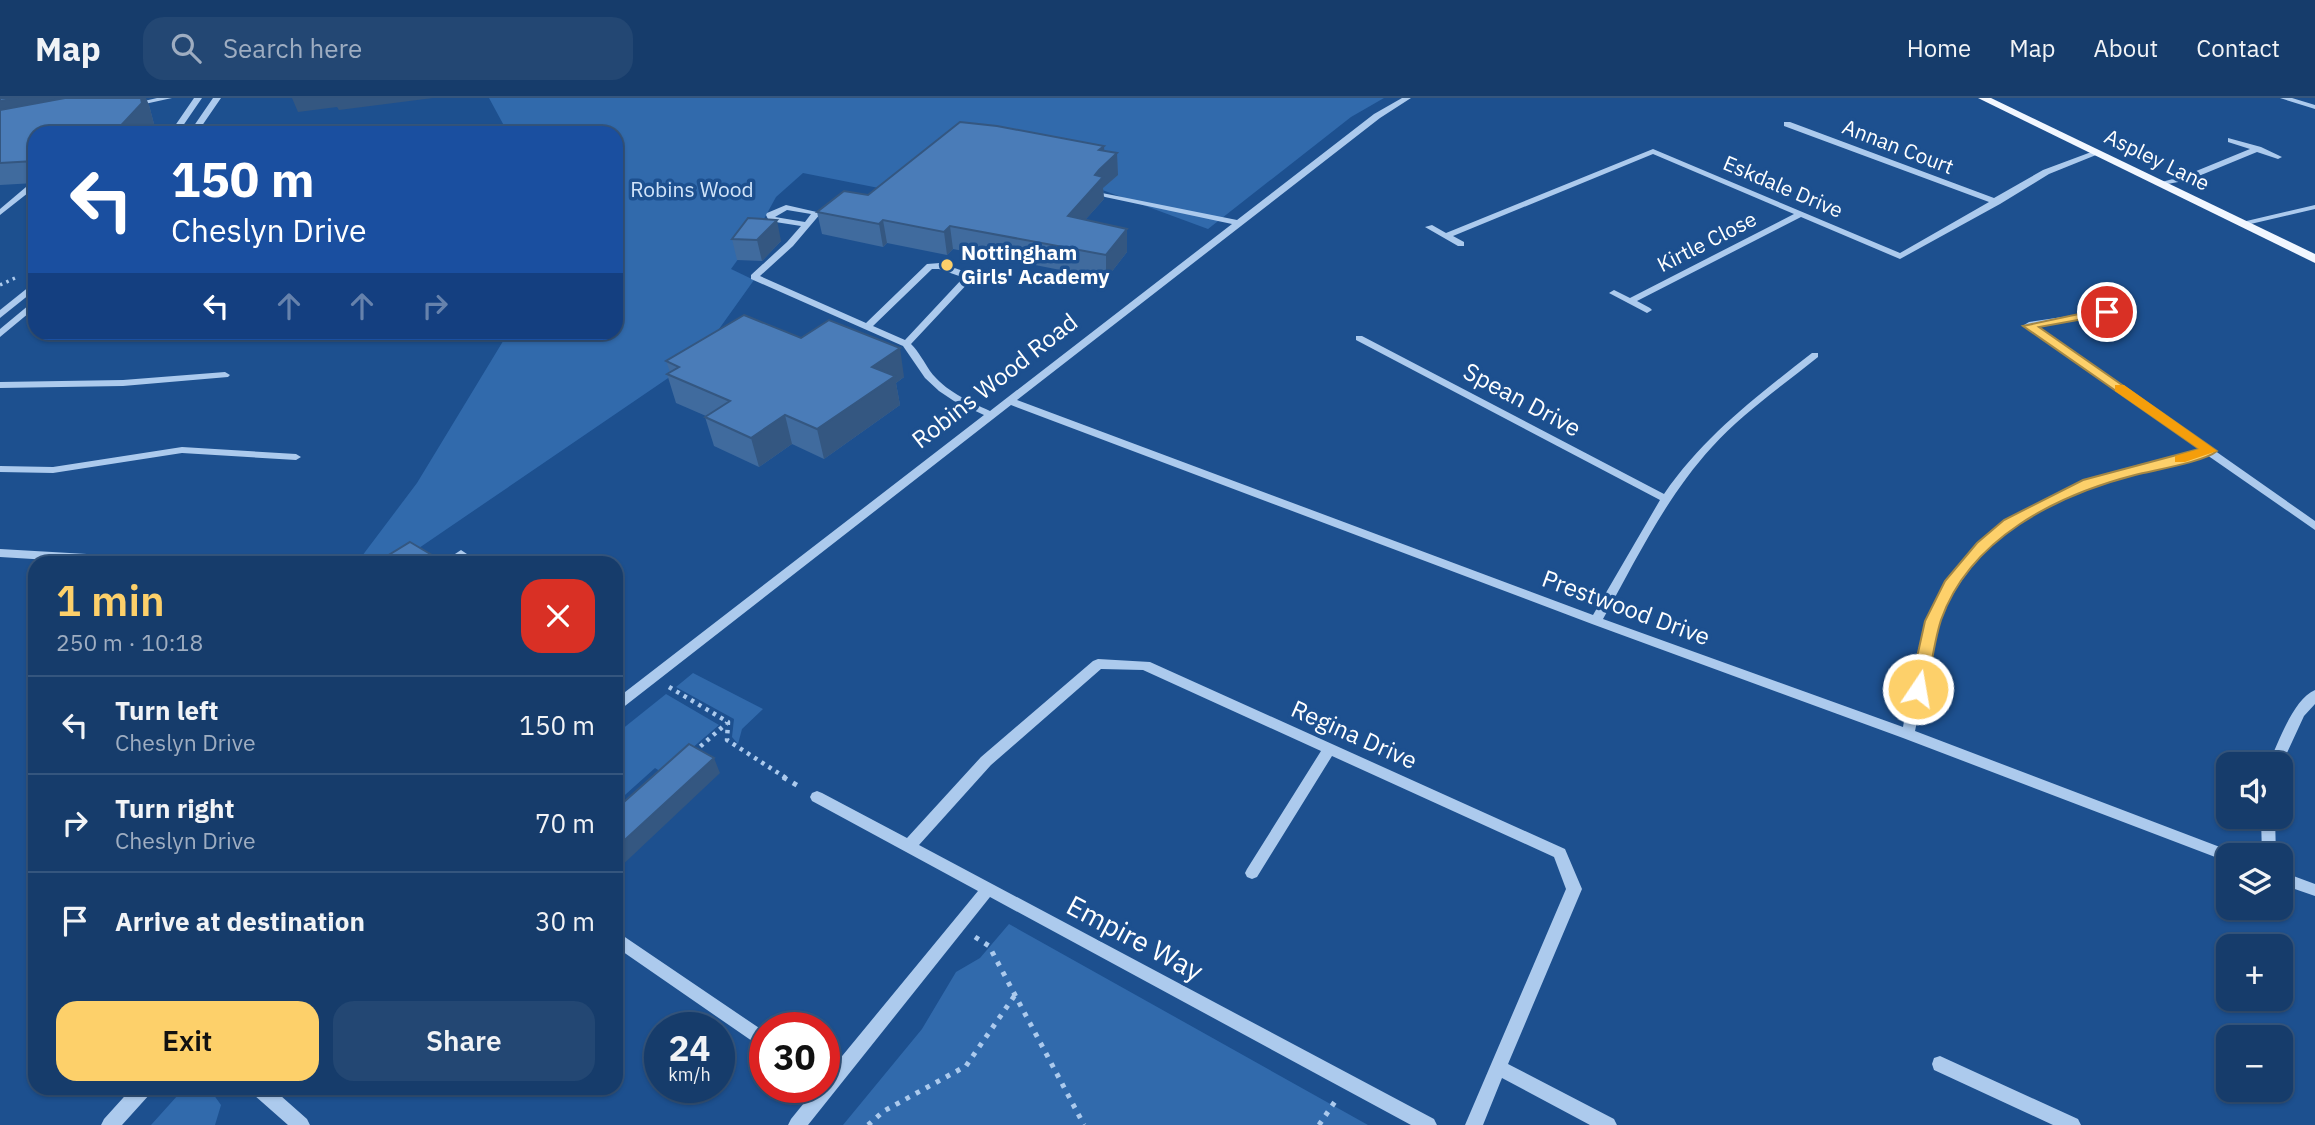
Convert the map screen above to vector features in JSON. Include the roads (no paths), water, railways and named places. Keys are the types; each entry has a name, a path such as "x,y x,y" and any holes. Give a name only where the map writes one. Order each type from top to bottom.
{"main road":[{"name":"Aspley Lane","path":"1983,98 2315,259"}],"street":[{"path":"118,107 168,98"},
{"path":"179,126 198,98"},
{"path":"198,126 217,98"},
{"name":"Robins Wood Road","path":"623,701 1377,116 1407,98"},
{"path":"2284,98 2315,107"},
{"path":"1778,128 1797,120"},
{"name":"Annan Court","path":"1787,124 1997,202"},
{"path":"2231,140 2278,157"},
{"path":"2162,183 2186,178 2258,149"},
{"name":"Eskdale Drive","path":"1446,236 1653,151 1900,256 2046,172 2097,153"},
{"path":"0,213 28,190"},
{"path":"1105,195 1240,223"},
{"path":"2242,222 2315,207"},
{"name":"Kirtle Close","path":"1630,301 1801,214"},
{"path":"807,225 754,277 906,344 917,354 928,374 941,388 961,402 992,415"},
{"path":"1429,227 1461,244"},
{"path":"867,327 930,266 940,266 966,275 967,279 906,344"},
{"path":"0,316 28,291"},
{"name":"Kirtle Close","path":"1614,293 1647,310"},
{"path":"2080,303 2102,313"},
{"path":"0,334 28,309"},
{"path":"2102,313 2029,326 2315,526"},
{"name":"Spean Drive","path":"1359,338 1666,499"},
{"path":"1596,621 1666,499 1707,446 1736,418 1815,355"},
{"path":"0,385 123,383 225,375"},
{"name":"Prestwood Drive","path":"1009,401 1596,621 1908,734 2216,851"},
{"path":"0,468 53,470 183,450 296,457"},
{"path":"1908,734 1933,621 1953,581 1982,546 2010,523 2088,483 2210,451"},
{"path":"0,553 52,556"},
{"name":"Regina Drive","path":"908,847 986,761 1098,664 1145,664 1560,853 1574,889 1474,1125"},
{"path":"2280,752 2299,713 2315,695"},
{"path":"1252,873 1329,749"},
{"name":"Empire Way","path":"817,797 1428,1125"},
{"path":"2293,882 2315,890"},
{"path":"840,1069 988,889"},
{"path":"623,943 749,1031"},
{"path":"1940,1064 2072,1125"},
{"path":"1498,1067 1608,1125"},
{"path":"110,1125 138,1095"},
{"path":"266,1095 295,1123"},
{"path":"797,1125 814,1103"}],"place":[{"name":"Nottingham Girls' Academy","path":"947,265"}],"park label":[{"name":"Robins Wood","path":"692,190"}]}
